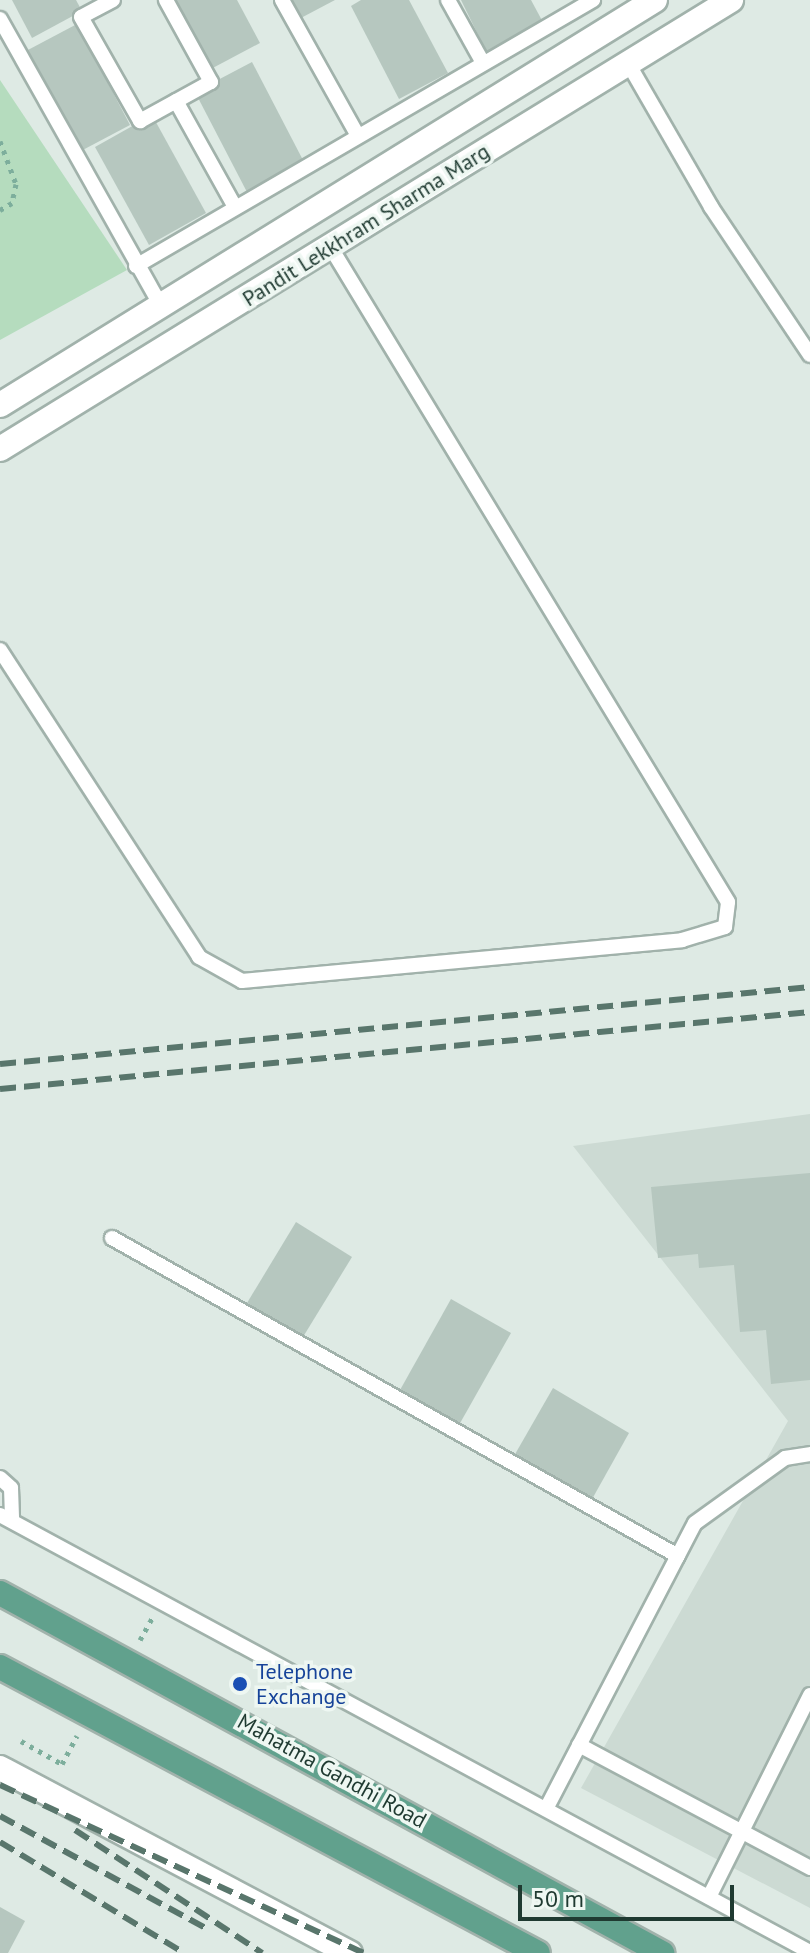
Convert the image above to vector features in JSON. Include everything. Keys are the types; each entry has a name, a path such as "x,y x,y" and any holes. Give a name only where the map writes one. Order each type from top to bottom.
{"main road":[{"name":"Pandit Lekkhram Sharma Marg","path":"0,405 655,0"},
{"name":"Pandit Lekkhram Sharma Marg","path":"0,449 731,0"},
{"name":"Mahatma Gandhi Road","path":"0,1593 662,1953"},
{"path":"0,1667 538,1953"},
{"path":"0,1768 350,1953"}],"lane":[{"path":"113,0 81,17 140,121 211,82 166,0"},
{"path":"282,0 357,134"},
{"path":"448,0 483,63"},
{"path":"136,266 357,134 593,0"},
{"path":"0,19 161,306"},
{"path":"628,63 711,207 810,355"},
{"path":"176,101 235,207"},
{"path":"0,650 199,957 242,981 682,940 725,927 728,902 330,246"},
{"path":"112,1238 678,1556"},
{"path":"546,1809 695,1523 785,1458 810,1454"},
{"path":"0,1478 11,1488 6,1518 810,1952"},
{"path":"709,1897 810,1695"},
{"path":"579,1745 810,1868"}],"path":[{"path":"0,141 16,184 12,203 0,210"},
{"path":"21,1741 62,1764"}],"shaded area":[{"path":"810,1114 810,1908 581,1788 788,1421 573,1146"}],"green space":[{"path":"0,80 127,270 0,340"}],"building":[{"path":"12,0 76,0 82,11 32,38"},
{"path":"171,0 237,0 260,43 209,70"},
{"path":"289,0 335,0 299,19"},
{"path":"361,0 409,0 448,73 399,99 351,6"},
{"path":"461,0 531,0 545,26 488,55"},
{"path":"77,24 130,125 79,152 26,51"},
{"path":"252,62 305,164 248,194 195,92"},
{"path":"152,115 206,213 149,245 95,147"},
{"path":"810,1173 810,1380 771,1384 766,1330 740,1332 734,1265 699,1268 698,1254 658,1258 651,1187"},
{"path":"296,1222 352,1257 303,1337 247,1303"},
{"path":"451,1299 511,1333 459,1425 400,1390"},
{"path":"553,1388 629,1433 591,1501 514,1456"},
{"path":"0,1907 25,1921 8,1953 0,1953"}],"railway":[{"path":"0,1064 810,987"},
{"path":"0,1089 810,1012"},
{"path":"0,1785 363,1953"},
{"path":"0,1816 209,1930"},
{"path":"75,1830 262,1953"},
{"path":"0,1842 184,1953"}],"place":[{"name":"Telephone Exchange","path":"240,1684"}]}
